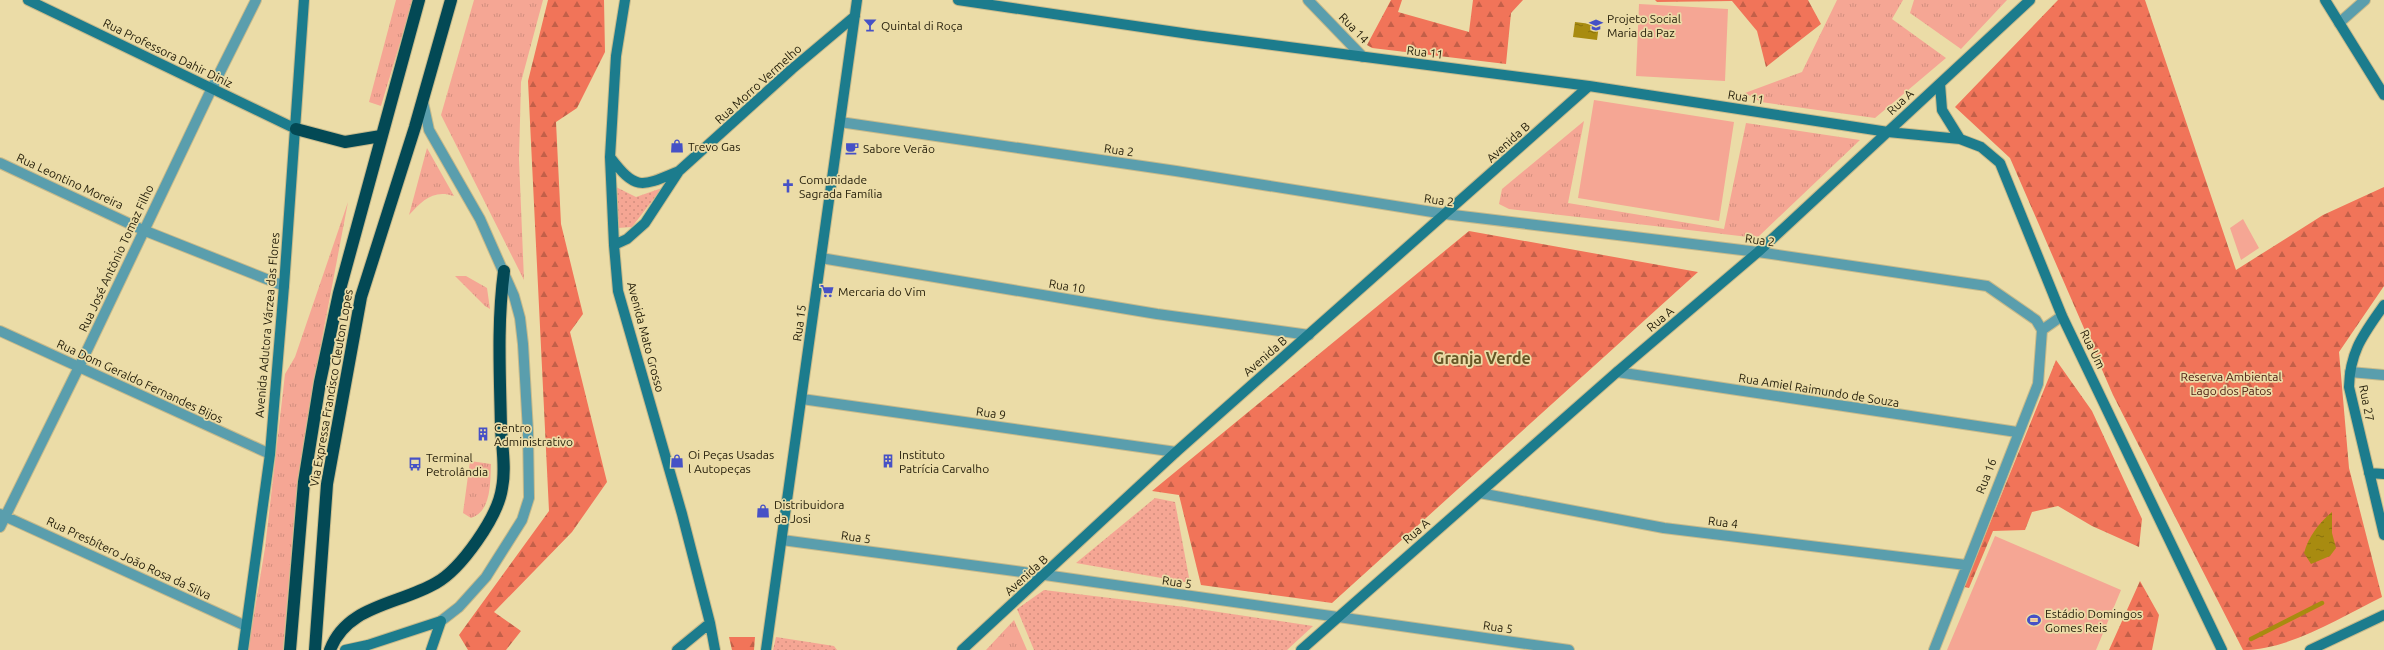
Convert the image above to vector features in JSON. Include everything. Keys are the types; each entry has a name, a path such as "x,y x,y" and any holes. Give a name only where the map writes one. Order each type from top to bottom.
{"highway":[{"name":"Via Expressa Francisco Cleuton Lopes","path":"290,650 304,482 320,382 339,293 419,0"},
{"name":"Via Expressa Francisco Cleuton Lopes","path":"315,650 326,484 361,297 451,0"},
{"path":"296,130 345,142 381,136"},
{"path":"330,650 334,637 353,618 437,582 469,552 491,520 502,488 499,335 504,271"}],"street":[{"name":"Rua Professora Dahir Diniz","path":"28,0 296,130"},
{"name":"Rua José Antônio Tomaz Filho","path":"0,527 3,515 79,367 143,230 256,0"},
{"name":"Avenida Adutora Várzea das Flores","path":"243,650 270,454 296,130 304,0"},
{"name":"Avenida Mato Grosso","path":"625,0 616,56 610,157 614,245 618,291 682,514 710,623 714,650"},
{"name":"Rua 15","path":"766,650 857,0"},
{"name":"Rua 11","path":"958,0 1363,57 1589,86 1888,132"},
{"name":"Rua 14","path":"1308,0 1363,57"},
{"name":"Rua A","path":"1300,650 1617,372 1758,252 2030,0"},
{"path":"2325,0 2384,95"},
{"path":"2339,23 2365,0"},
{"name":"Rua Morro Vermelho","path":"614,245 626,239 645,223 679,171 792,69 855,16"},
{"path":"1940,84 1942,110 1960,139"},
{"name":"Avenida B","path":"962,650 1045,575 1176,452 1589,86"},
{"path":"345,650 368,645 441,621 458,607 486,577 522,520 529,498 528,431 520,318 504,271 480,219 429,130 422,99"},
{"name":"Rua 2","path":"840,122 1176,171 1445,214 1758,252 1987,286 2028,313 2036,320 2042,330"},
{"name":"Rua Um","path":"1888,132 1960,139 1981,147 2000,163 2062,316 2222,650"},
{"name":"Rua Morro Vermelho","path":"610,157 626,178 648,184 679,171"},
{"name":"Rua Leontino Moreira","path":"0,163 143,230 284,286"},
{"name":"Rua 10","path":"821,258 1157,314 1309,334"},
{"name":"Rua 27","path":"2384,305 2358,343 2350,372 2350,387 2384,535"},
{"path":"2042,330 2062,316"},
{"name":"Rua 16","path":"1934,650 2017,432 2038,384 2042,330"},
{"name":"Rua Dom Geraldo Fernandes Bijos","path":"0,331 270,454"},
{"name":"Rua Amiel Raimundo de Souza","path":"1617,372 2017,432"},
{"path":"2350,372 2384,375"},
{"name":"Rua 9","path":"802,399 1176,452"},
{"path":"2370,473 2384,474"},
{"name":"Rua 4","path":"1480,493 1664,528 1966,565"},
{"name":"Rua Presbítero João Rosa da Silva","path":"3,515 246,626"},
{"name":"Rua 5","path":"782,540 1045,575 1569,650"},
{"path":"2310,650 2384,615"},
{"path":"432,650 441,621"},
{"path":"677,650 710,623"}],"green space":[{"path":"396,0 413,0 381,106 369,102"},
{"path":"474,0 543,0 521,82 519,159 524,280 441,115"},
{"path":"548,0 604,0 605,52 577,108 556,122 561,224 583,314 570,332 607,482 572,532 494,612 521,631 506,650 468,650 459,635 549,511 528,81"},
{"path":"1391,0 1402,0 1398,12 1469,32 1473,0 1523,0 1511,13 1506,64 1372,48 1367,45"},
{"path":"1655,0 1808,0 1821,24 1766,67 1757,31 1732,1 1657,2"},
{"path":"1837,0 1903,0 1892,19 1946,58 1875,118 1761,102 1745,93 1802,72"},
{"path":"1914,0 2007,0 1961,49 1910,13"},
{"name":"Reserva Ambiental Lago dos Patos","path":"2058,0 2145,0 2236,270 2323,215 2384,187 2384,286 2339,352 2349,468 2382,597 2297,639 2261,649 2243,650 2113,395 2010,158 1955,107"},
{"path":"1639,4 1728,9 1725,81 1636,76"},
{"path":"1594,100 1734,122 1719,221 1578,198"},
{"path":"1584,121 1568,203 1724,229 1746,123 1860,140 1757,238 1509,209 1499,204 1502,189"},
{"path":"427,148 454,196 447,194 434,195 423,201 409,215"},
{"path":"614,186 636,197 662,188 632,227 618,228"},
{"path":"348,202 322,339 295,511 283,650 248,650 265,548 285,374 295,357"},
{"path":"2243,219 2259,248 2241,260 2230,228"},
{"path":"1469,231 1698,272 1332,603 1201,585 1179,495 1152,491"},
{"path":"455,276 466,276 487,288 490,309 485,306"},
{"path":"2056,360 2092,411 2142,519 2139,547 2092,526 2058,506 2032,512 2025,530 1993,531 1969,588 1964,587"},
{"path":"470,461 491,464 490,487 486,503 478,514 471,518 463,513"},
{"path":"1155,498 1175,502 1190,583 1076,563"},
{"name":"Estádio Domingos Gomes Reis","path":"1995,536 2121,590 2096,650 1947,650"},
{"path":"2140,581 2159,615 2152,650 2109,650"},
{"path":"1044,590 1185,607 1313,626 1287,650 1034,650 1017,609"},
{"path":"1014,620 1027,650 986,650"},
{"path":"729,637 755,637 754,650 732,650"},
{"path":"776,637 834,646 837,650 773,650"}],"water":[{"path":"1575,22 1599,25 1597,40 1573,37"},
{"path":"2332,512 2332,533 2336,548 2330,556 2311,564 2304,553 2306,547 2322,521"}],"waterway":[{"path":"2251,639 2322,603"}],"place":[{"name":"Quintal di Roça","path":"870,25"},
{"name":"Projeto Social Maria da Paz","path":"1596,25"},
{"name":"Trevo Gas","path":"677,146"},
{"name":"Sabore Verão","path":"852,148"},
{"name":"Comunidade Sagrada Família","path":"788,186"},
{"name":"Mercaria do Vim","path":"827,291"},
{"name":"Centro Administrativo","path":"483,434"},
{"name":"Oi Peças Usadas l Autopeças","path":"677,461"},
{"name":"Instituto Patrícia Carvalho","path":"888,461"},
{"name":"Terminal Petrolândia","path":"415,464"},
{"name":"Distribuidora da Josi","path":"763,511"},
{"name":"Estádio Domingos Gomes Reis","path":"2034,620"}],"district":[{"name":"Granja Verde","path":"1482,358"}]}
